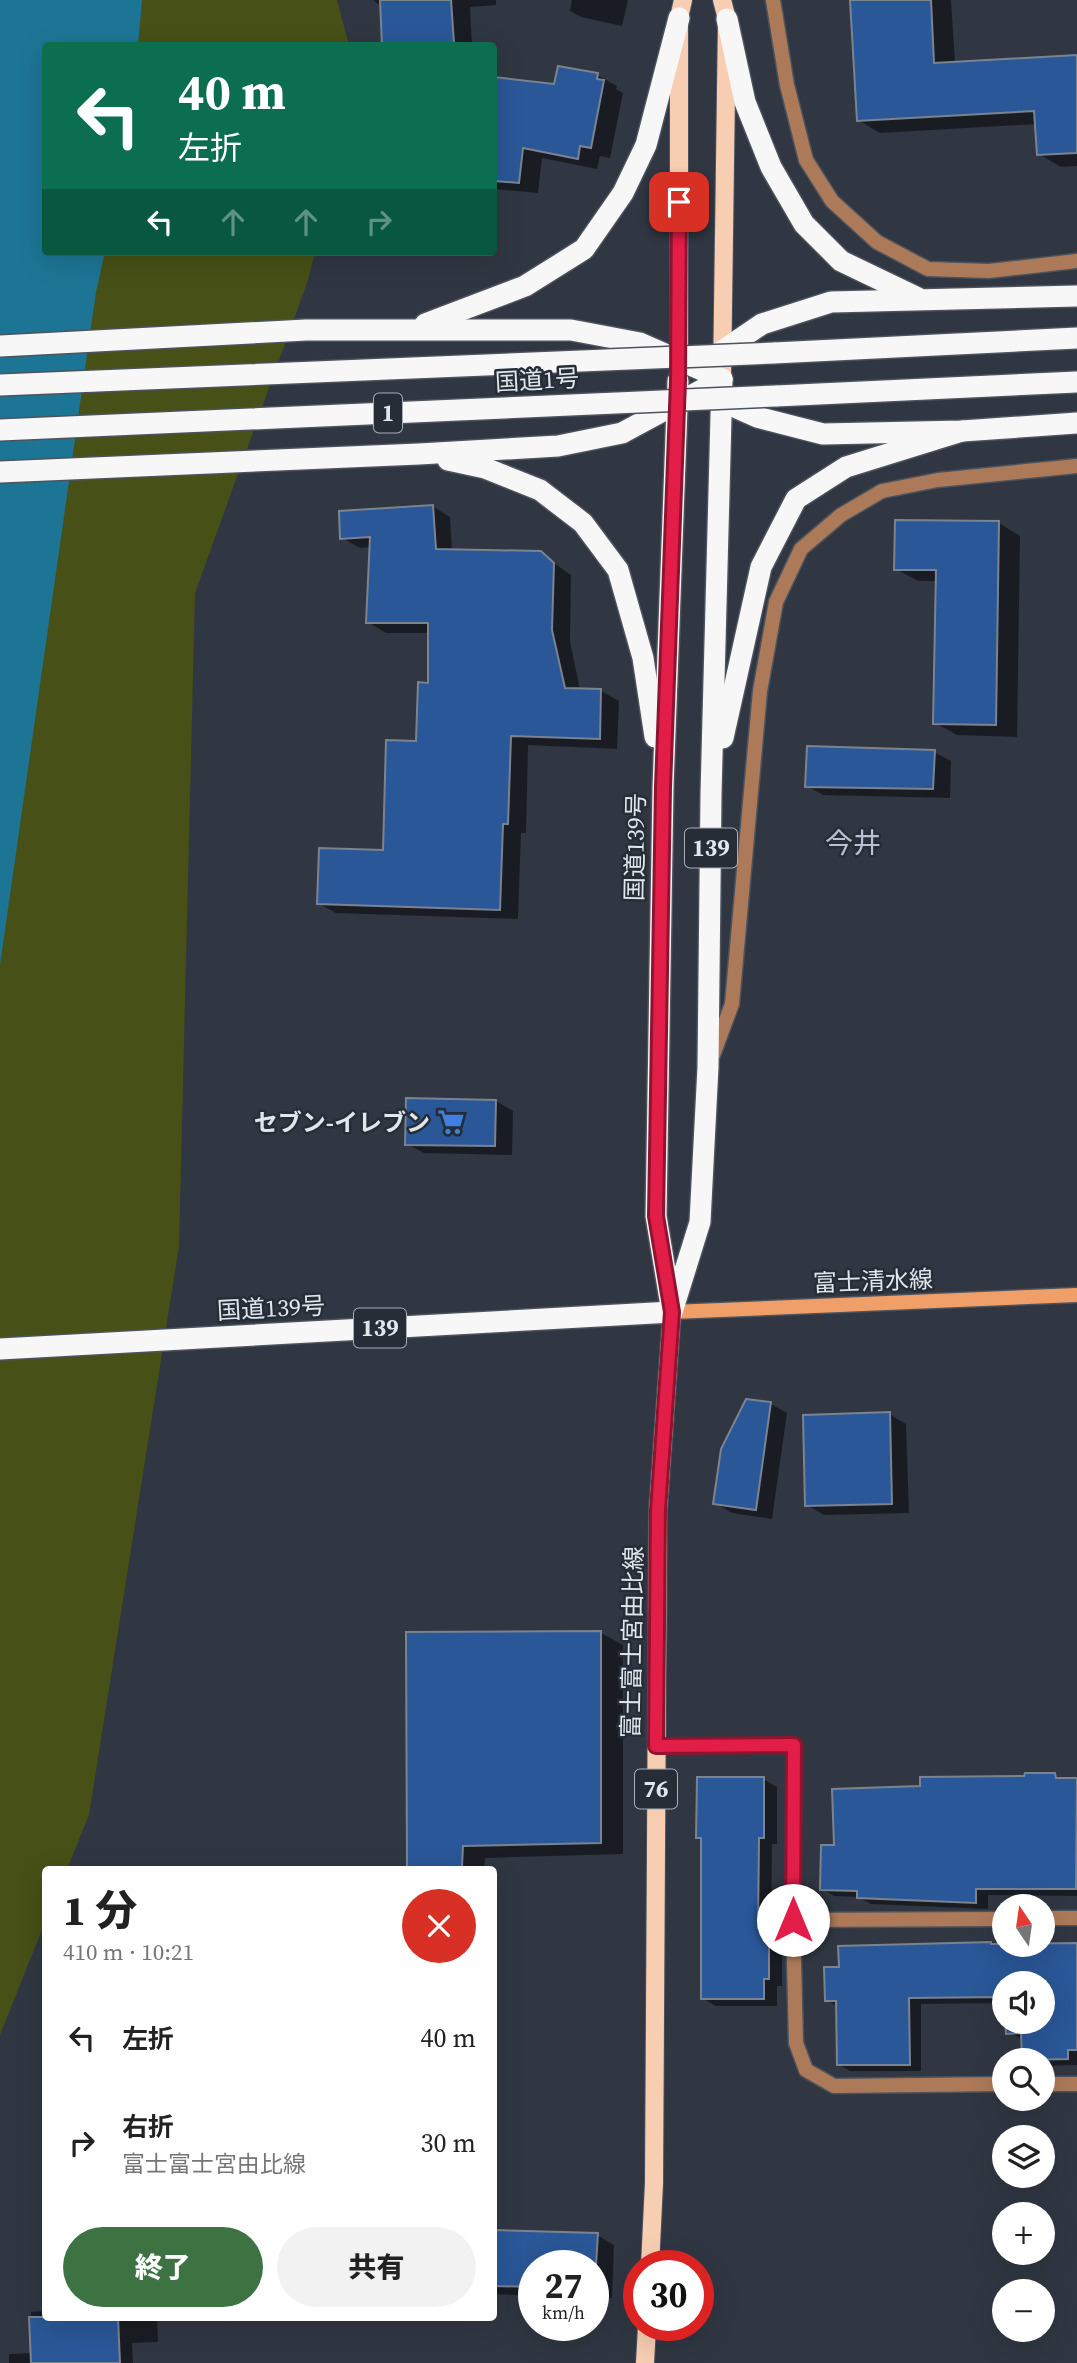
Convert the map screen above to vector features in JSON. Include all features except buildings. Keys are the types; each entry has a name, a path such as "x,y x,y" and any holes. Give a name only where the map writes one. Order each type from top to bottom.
{"highway":[{"path":"413,328 526,286 584,249 623,193 646,145 681,9"},
{"path":"725,9 745,102 771,167 804,224 841,261 919,299"},
{"path":"685,370 722,352 762,324 831,303 1077,296"},
{"path":"0,346 306,330 571,330 640,343 685,370 722,379"},
{"name":"国道1号","path":"0,385 1077,338"},
{"path":"685,370 701,391 722,401 757,417 822,434 962,431 1077,423"},
{"name":"国道139号","path":"0,1349 672,1312 656,1216 663,787 678,403 685,370"},
{"name":"1","path":"0,472 558,446 622,433 722,379"},
{"name":"139","path":"672,1312 700,1222 708,1067 711,794 722,379"},
{"name":"国道1号","path":"0,430 1077,382"},
{"path":"711,794 761,566 796,499 846,467 962,431"},
{"name":"1","path":"419,454 485,468 540,490 583,523 618,570 643,658 663,787"}],"main road":[{"path":"681,9 685,370"},
{"path":"722,379 725,9"},
{"name":"富士清水線","path":"672,1312 1077,1295"},
{"name":"富士富士宮由比線","path":"651,2250 654,2183 658,1510 672,1312"},
{"path":"645,2363 646,2341"}],"street":[{"path":"773,0 787,85 806,160 832,201 877,242 928,268 989,271 1077,261"},
{"path":"708,1067 732,1004 760,691 776,602 801,549 841,515 882,491 938,480 1077,466"},
{"path":"656,1746 794,1745 793,1920 796,2043 806,2070 834,2086 992,2084"},
{"path":"1055,1919 1077,1918"},
{"path":"793,1920 992,1919"},
{"path":"1055,2084 1077,2084"}],"green space":[{"path":"0,0 337,0 348,42 42,42 42,256 314,256 308,280 195,593 179,1246 89,1815 68,1866 42,1866 42,1930 0,2035"}],"water":[{"path":"0,0 142,0 138,42 42,42 42,256 104,256 96,292 0,965"}],"place":[{"name":"セブン-イレブン","path":"451,1122"}],"district":[{"name":"今井","path":"853,843"}],"route":[{"path":"679,202 678,381 663,787 656,1216 672,1312 658,1510 656,1746 794,1745 793,1920"}]}
